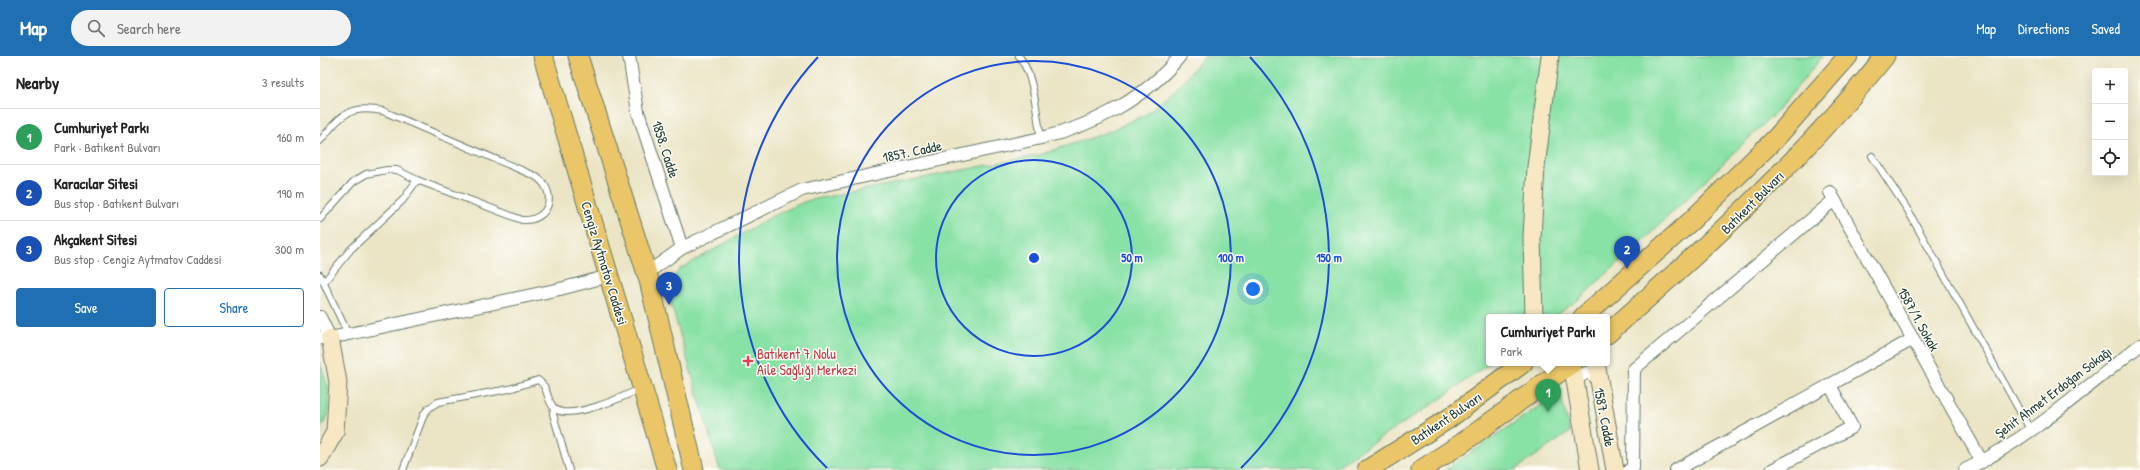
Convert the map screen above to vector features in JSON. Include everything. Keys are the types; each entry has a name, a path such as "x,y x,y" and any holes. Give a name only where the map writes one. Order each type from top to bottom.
{"main road":[{"name":"Cengiz Aytmatov Caddesi","path":"543,56 667,470"},
{"path":"578,56 647,274 694,470"},
{"path":"1534,314 1532,245 1536,167 1550,56"},
{"name":"Batıkent Bulvarı","path":"1585,314 1691,221 1776,138 1848,56"},
{"name":"Batıkent Bulvarı","path":"1610,331 1709,244 1797,158 1885,56"},
{"path":"320,458 335,432 338,382 325,338"},
{"name":"Batıkent Bulvarı","path":"1367,470 1448,419 1519,366"},
{"name":"Batıkent Bulvarı","path":"1421,470 1462,443 1568,366"},
{"name":"1587. Cadde","path":"1572,366 1590,470"},
{"name":"1587. Cadde","path":"1596,366 1615,470"}],"street":[{"name":"1858. Cadde","path":"629,56 638,112 682,248"},
{"name":"1857. Cadde","path":"647,274 682,248 802,190 1041,138 1068,130 1122,105 1158,80 1180,56"},
{"name":"1587/1. Sokak","path":"1633,469 1634,370 1832,196 1982,462"},
{"path":"320,317 325,338 560,289 609,276"},
{"path":"1676,470 1913,339"},
{"name":"Şehit Ahmet Erdoğan Sokağı","path":"1965,470 1982,462 2031,431 2140,345"},
{"path":"1576,387 1579,377 1586,373 1594,375 1599,383"},
{"path":"1772,470 1852,427 1830,385"}],"lane":[{"path":"1019,56 1025,63 1030,81 1041,138"},
{"path":"320,141 338,118 344,114 367,109 383,111 535,176 548,188 549,200 545,211 540,216 528,220 522,220 417,180 397,170 376,171 366,174 347,188 320,219"},
{"path":"1872,156 1907,209 2031,431"},
{"path":"324,282 351,249 403,200 417,180"},
{"path":"320,275 348,334"},
{"path":"403,470 424,414 429,408 438,402 509,390 538,380 545,387 554,408 553,414 569,470"},
{"path":"554,408 562,412 592,408 642,387"}],"green space":[{"path":"1205,56 1823,56 1778,110 1645,239 1579,299 1558,314 1486,314 1486,366 1439,400 1331,470 720,470 666,287 680,269 771,217 806,201 1039,155 1105,133 1145,115 1175,90"},
{"path":"320,362 328,387 328,416 320,429"},
{"path":"1560,392 1570,432 1515,470 1445,470"}],"place":[{"name":"Karacılar Sitesi","path":"1627,269"},
{"name":"Akçakent Sitesi","path":"669,305"},
{"name":"Batıkent 7 Nolu Aile Sağlığı Merkezi","path":"748,361"},
{"name":"Cumhuriyet Parkı","path":"1548,412"}]}
